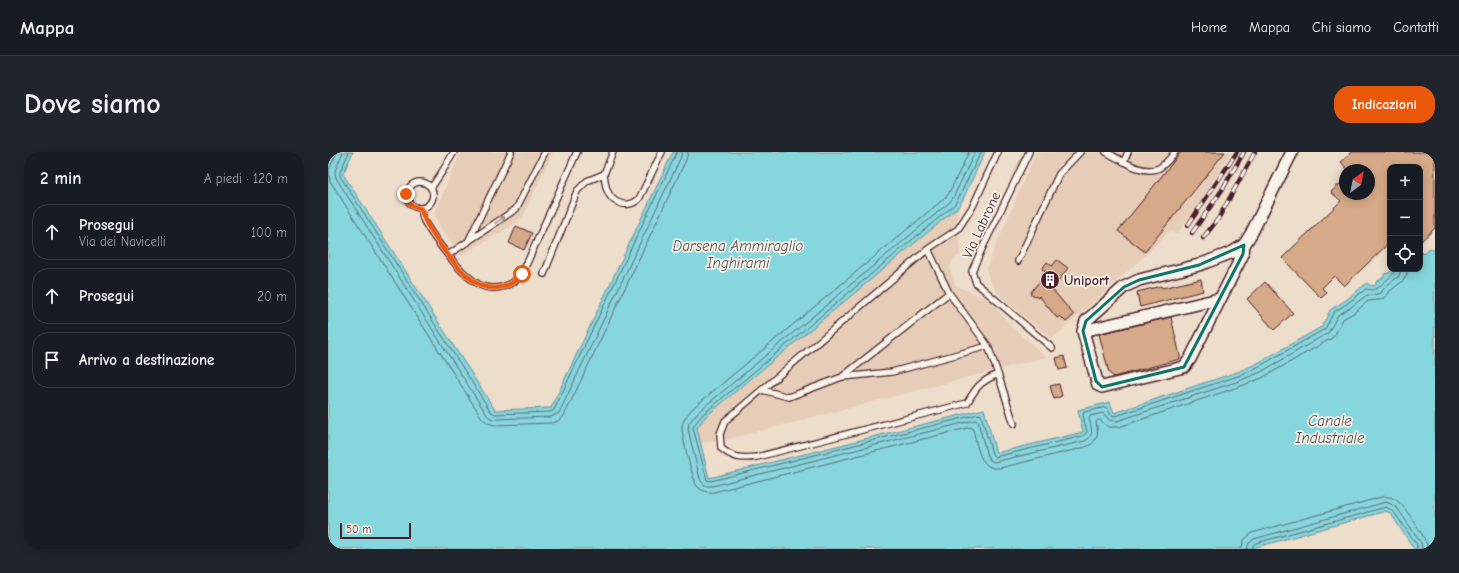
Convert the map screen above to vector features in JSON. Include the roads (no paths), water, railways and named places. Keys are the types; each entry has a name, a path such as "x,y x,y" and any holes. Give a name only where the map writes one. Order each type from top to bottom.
{"street":[{"path":"1244,245 1243,254 1190,359 1184,366 1102,386 1098,385 1083,331 1086,321 1124,287 1139,280 1199,265 1233,252 1244,245 1292,152"},
{"path":"1083,331 1219,299"}],"lane":[{"path":"431,188 454,152"},
{"path":"467,242 511,152"},
{"path":"448,255 516,209 545,152"},
{"path":"421,209 423,219 429,228 448,255 464,273 482,286 496,288 512,285 522,274 577,152"},
{"path":"613,152 604,174 607,191 611,198 627,205 634,204 639,199 662,152"},
{"path":"998,152 973,206 958,229 928,248 725,421 720,434 721,448 728,454 743,459 757,457 967,403 977,386 986,379 998,374"},
{"name":"Via Labrone","path":"1028,152 980,251 972,271 976,283 1052,348"},
{"path":"1018,261 1059,174 1080,152"},
{"path":"1106,152 1142,170 1159,168 1167,162 1175,152"},
{"path":"1124,161 1128,152"},
{"path":"544,274 577,191 587,181 604,174"},
{"path":"418,182 424,183 431,188 433,196 432,202 427,207 421,209 415,208 409,204 406,194 408,188 412,184 418,182"},
{"path":"928,248 948,293 988,346 1014,424"},
{"path":"842,377 948,293"},
{"path":"762,390 789,398 842,377 892,372 988,346"}],"water":[{"path":"328,152 353,152 343,174 495,410 551,408 673,152 985,152 962,201 957,208 705,417 697,428 709,478 984,409 996,453 1083,432 1078,410 1110,402 1114,413 1237,372 1256,364 1323,326 1322,324 1330,310 1346,300 1367,283 1371,286 1376,285 1376,282 1384,277 1384,274 1390,272 1423,272 1423,254 1430,248 1435,251 1435,549 1414,549 1391,514 1386,511 1250,549 328,549"}],"railway":[{"path":"1188,225 1237,152"},
{"path":"1192,233 1222,190 1244,152"},
{"path":"1203,238 1218,219 1255,152"}],"place":[{"name":"Uniport","path":"1050,280"}],"water label":[{"name":"Darsena Ammiraglio Inghirami","path":"738,254"},
{"name":"Canale Industriale","path":"1330,430"}]}
